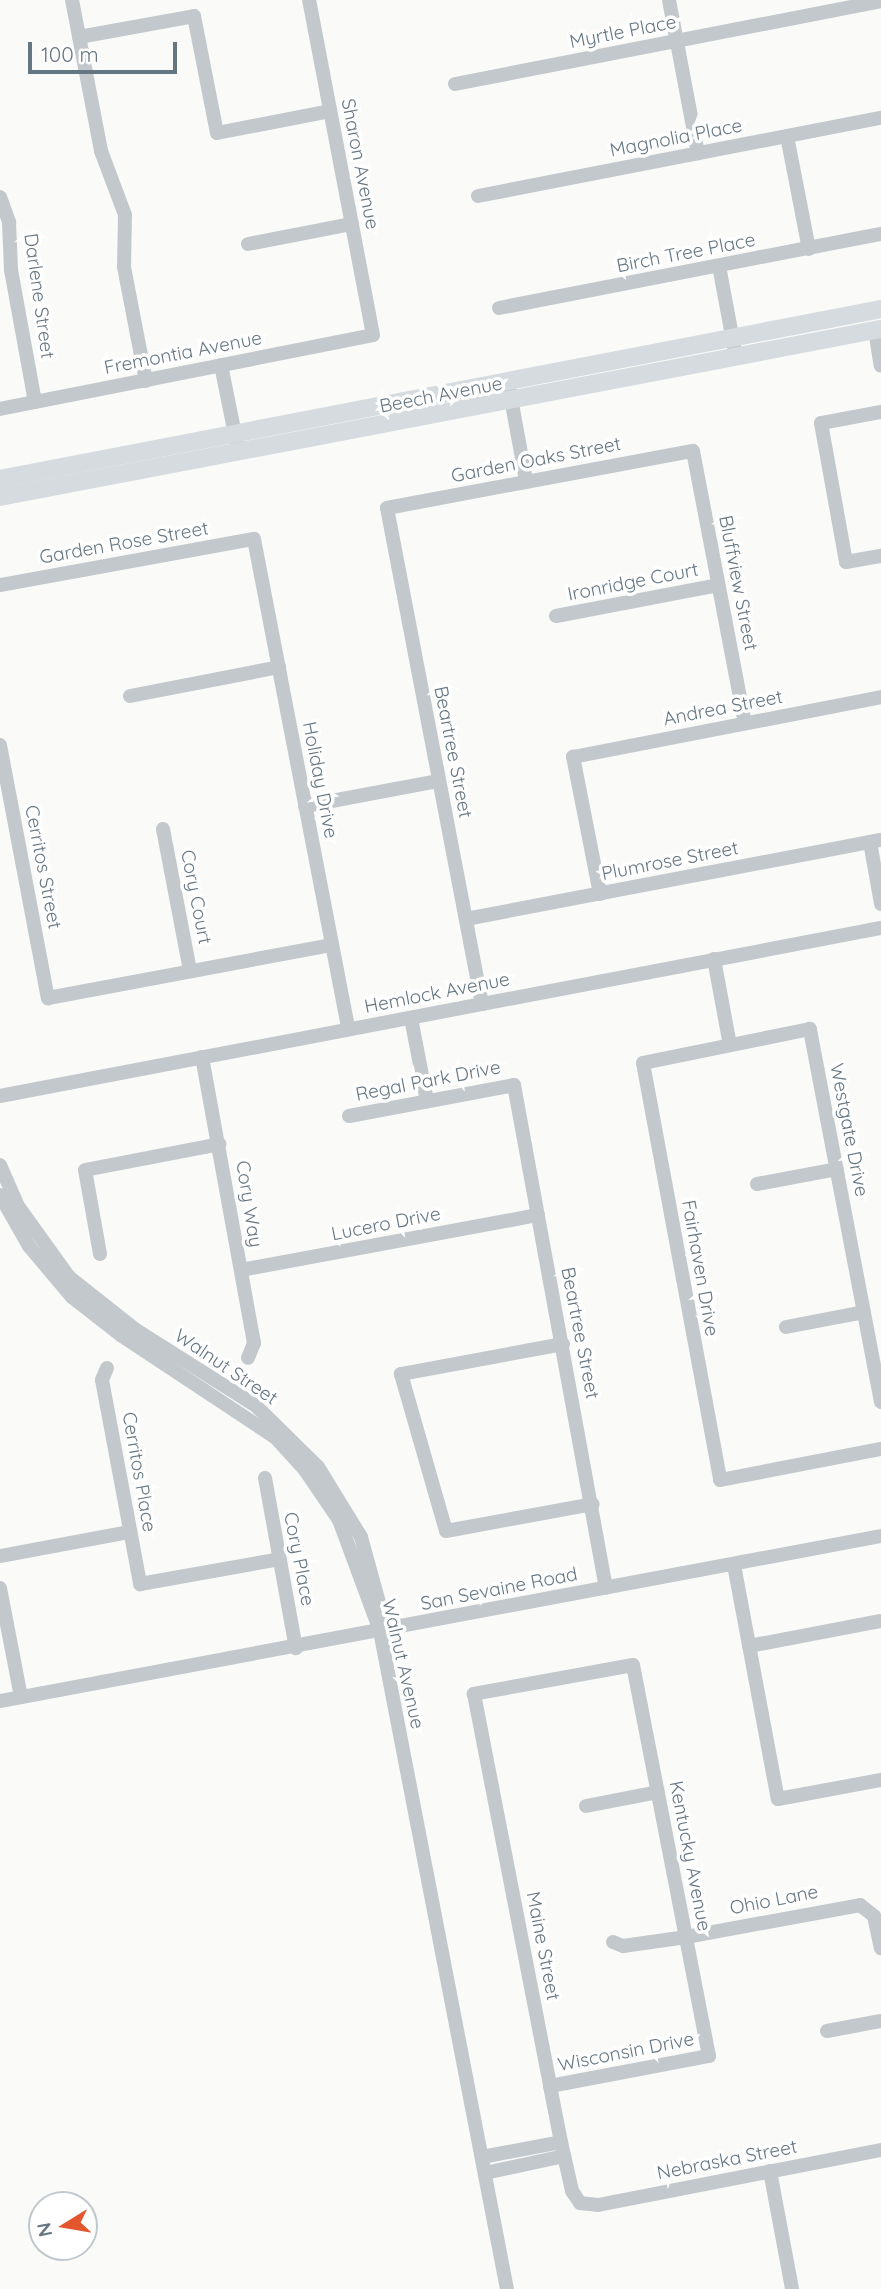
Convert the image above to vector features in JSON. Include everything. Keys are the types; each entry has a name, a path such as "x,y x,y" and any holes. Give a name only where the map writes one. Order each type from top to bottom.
{"main road":[{"name":"Beech Avenue","path":"0,497 238,452 732,338 881,309"},
{"name":"Beech Avenue","path":"0,479 235,434 736,357 878,329"}],"street":[{"path":"72,0 101,151 125,215 124,267 146,381"},
{"name":"Sharon Avenue","path":"309,0 373,335"},
{"path":"669,0 698,153"},
{"name":"Myrtle Place","path":"455,84 881,1"},
{"path":"79,37 194,16 217,133 330,111"},
{"name":"Magnolia Place","path":"478,196 881,118"},
{"path":"787,136 809,249"},
{"name":"Darlene Street","path":"0,197 12,240 6,271 35,402"},
{"path":"248,244 352,224"},
{"name":"Birch Tree Place","path":"499,308 881,234"},
{"path":"719,266 736,357"},
{"path":"878,329 881,366"},
{"name":"Fremontia Avenue","path":"0,409 373,335"},
{"path":"221,365 238,452"},
{"path":"510,390 526,480"},
{"path":"881,412 821,423 846,562 881,556"},
{"name":"Garden Oaks Street","path":"387,508 693,451"},
{"name":"Bluffview Street","path":"693,451 745,723"},
{"name":"Beartree Street","path":"387,508 482,1004"},
{"name":"Garden Rose Street","path":"0,585 254,539"},
{"name":"Holiday Drive","path":"254,539 348,1029"},
{"name":"Ironridge Court","path":"556,616 718,585"},
{"path":"130,696 279,667"},
{"name":"Andrea Street","path":"600,894 573,757 881,697"},
{"name":"Cerritos Street","path":"0,745 48,998 190,971"},
{"path":"305,806 439,781"},
{"name":"Cory Court","path":"163,829 190,971"},
{"path":"875,841 881,904"},
{"name":"Plumrose Street","path":"466,919 875,841"},
{"name":"Hemlock Avenue","path":"0,1096 881,928"},
{"path":"190,971 332,945"},
{"path":"714,959 730,1045"},
{"path":"411,1018 427,1101"},
{"name":"Westgate Drive","path":"730,1045 810,1029 881,1402"},
{"name":"Fairhaven Drive","path":"730,1045 643,1063 720,1480 881,1449"},
{"name":"Cory Way","path":"202,1057 220,1144 254,1343 248,1358"},
{"name":"Beartree Street","path":"514,1085 593,1504 606,1588"},
{"name":"Regal Park Drive","path":"349,1116 514,1085"},
{"path":"100,1254 85,1170 220,1144"},
{"name":"Walnut Street","path":"0,1165 24,1216 69,1277 136,1330 256,1406 318,1466 361,1537 383,1617 380,1631"},
{"path":"757,1184 837,1169"},
{"name":"Walnut Avenue","path":"0,1195 29,1246 72,1297 122,1336 247,1415 305,1470 340,1520 380,1631 507,2289"},
{"name":"Lucero Drive","path":"241,1270 538,1215"},
{"path":"786,1327 864,1312"},
{"path":"563,1344 401,1374 446,1531 593,1504"},
{"name":"Cerritos Place","path":"107,1368 102,1380 140,1584 280,1559"},
{"name":"Cory Place","path":"265,1478 296,1647"},
{"path":"0,1556 130,1532"},
{"name":"San Sevaine Road","path":"0,1701 734,1566 881,1536"},
{"path":"734,1566 778,1798 881,1780"},
{"path":"0,1588 3,1615 21,1697"},
{"path":"749,1646 880,1621"},
{"name":"Maine Street","path":"580,2203 572,2191 562,2149 474,1694 633,1665"},
{"name":"Kentucky Avenue","path":"633,1665 709,2056"},
{"path":"586,1806 658,1792"},
{"name":"Ohio Lane","path":"612,1942 623,1945 687,1937 855,1905 869,1908 881,1948"},
{"path":"827,2031 881,2021"},
{"name":"Wisconsin Drive","path":"550,2086 709,2056"},
{"path":"482,2157 562,2149"},
{"path":"485,2173 562,2149"},
{"name":"Nebraska Street","path":"580,2203 598,2205 881,2150"},
{"path":"770,2171 792,2289"}]}
